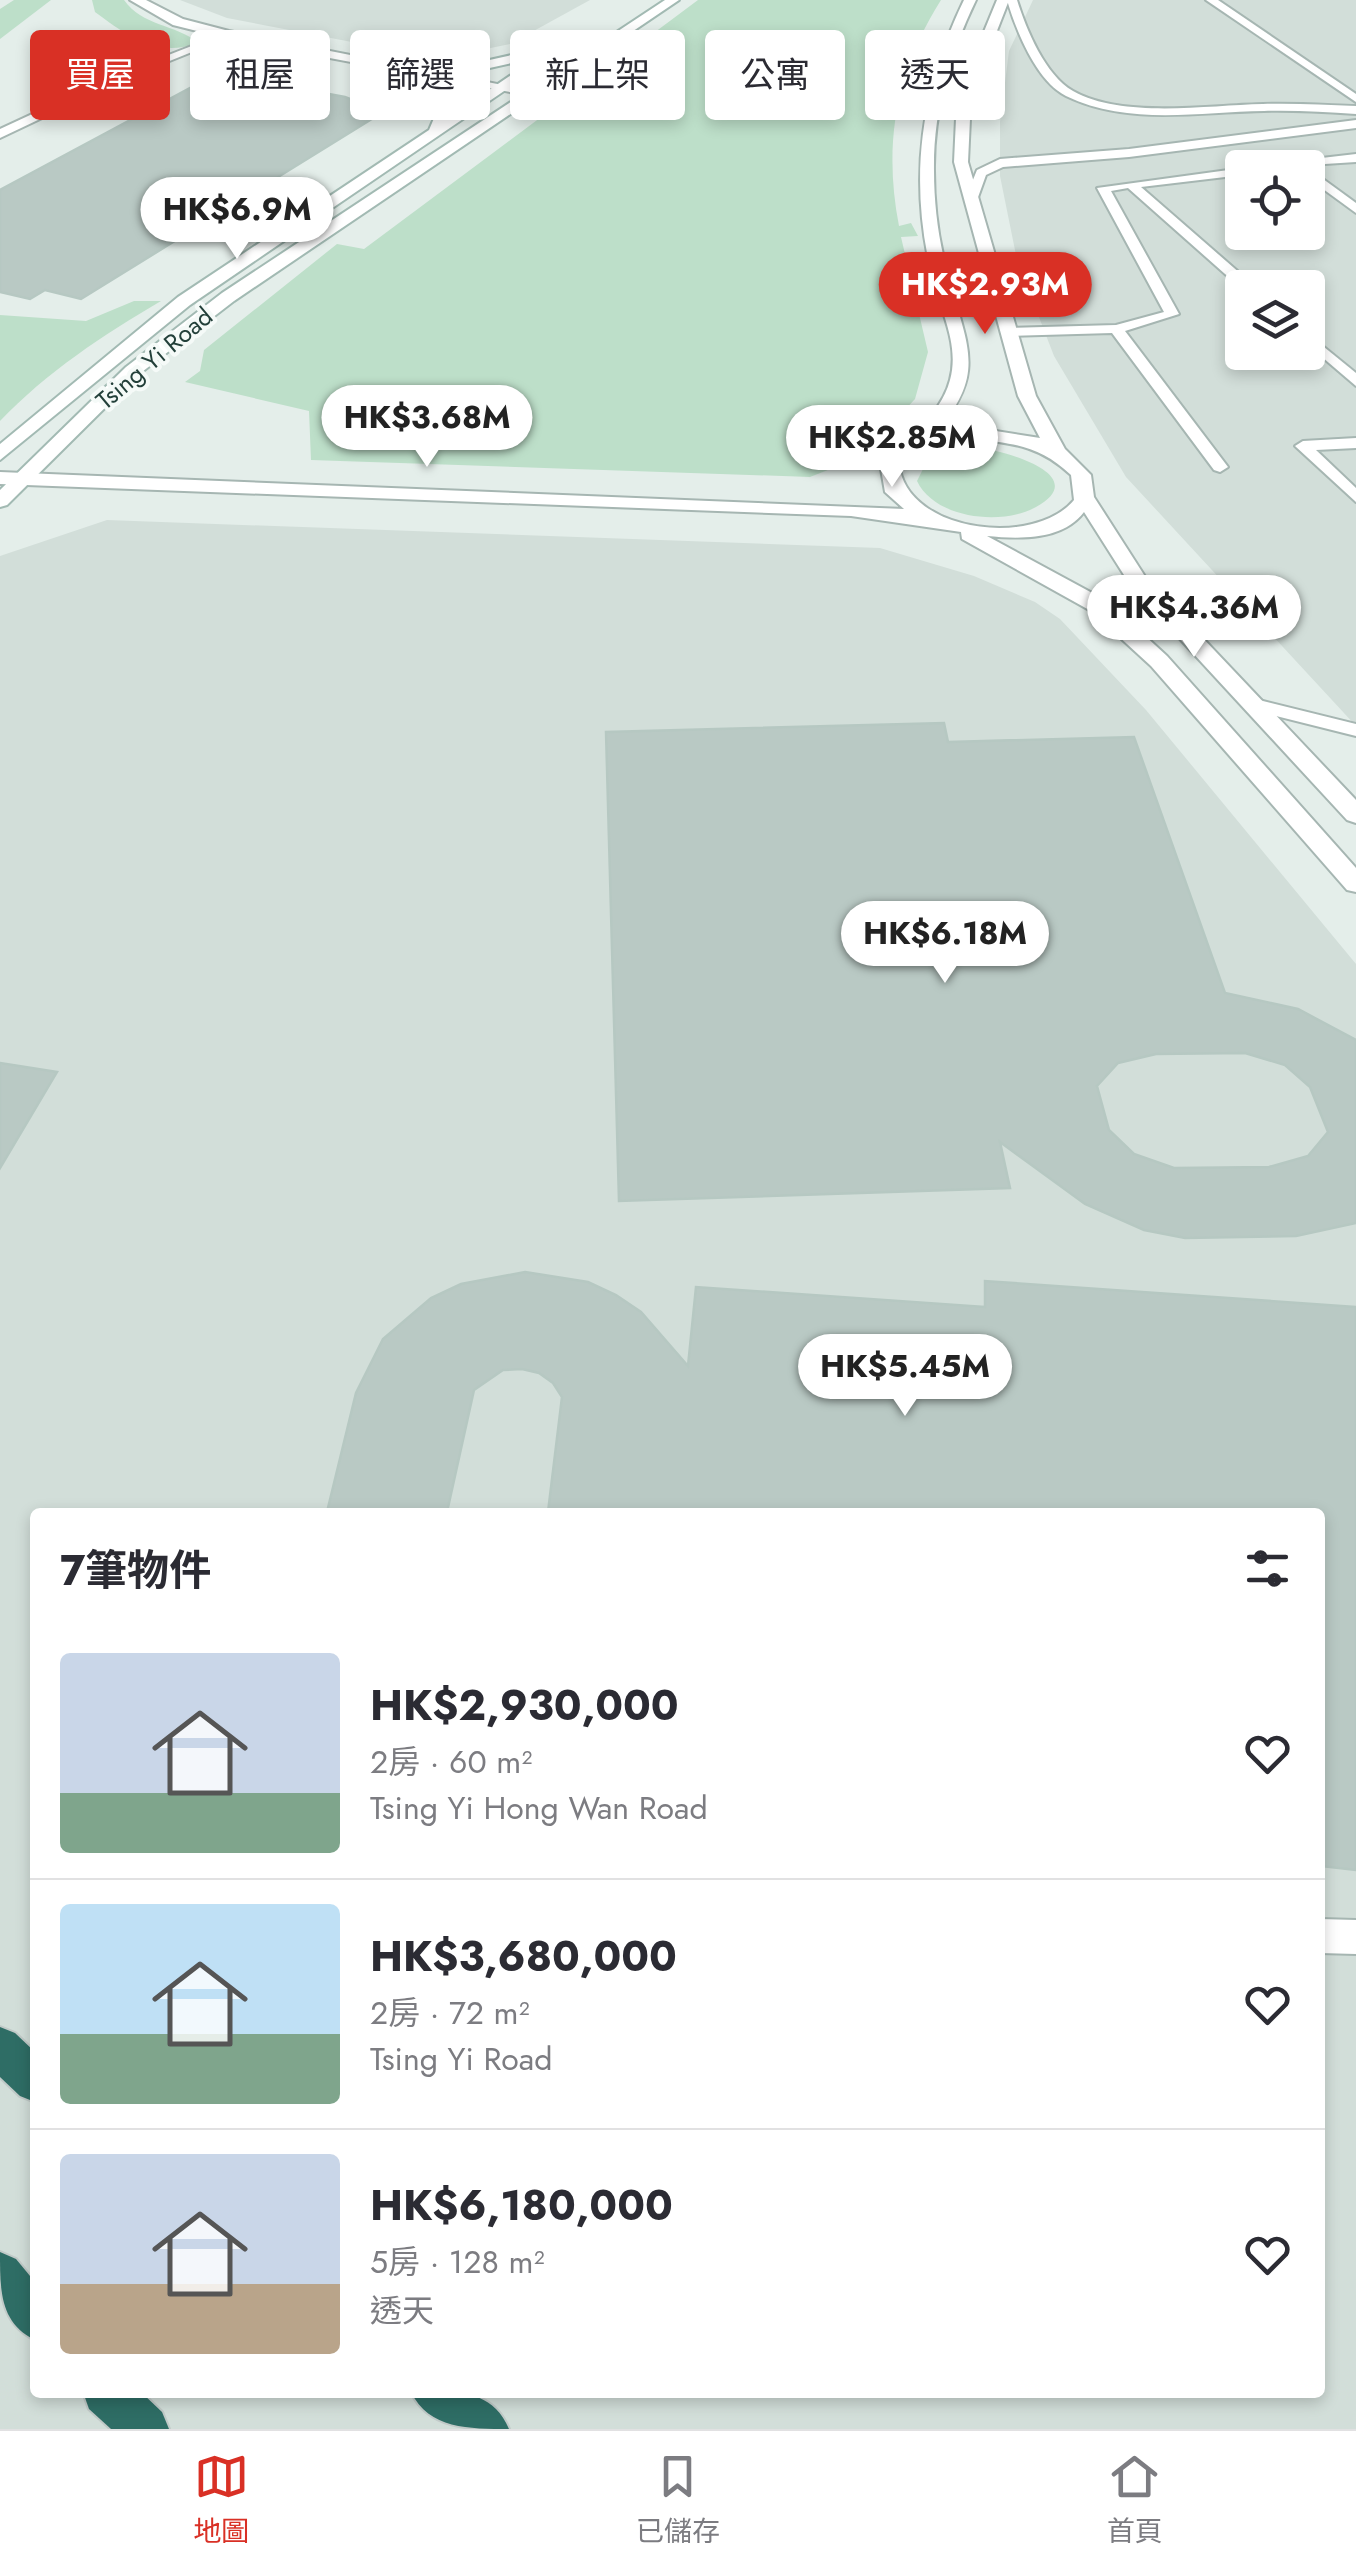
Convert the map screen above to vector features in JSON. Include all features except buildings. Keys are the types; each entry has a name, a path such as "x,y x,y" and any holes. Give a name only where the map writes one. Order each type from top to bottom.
{"highway":[{"path":"0,2048 30,2077"},
{"path":"0,2275 30,2311"},
{"path":"0,2293 30,2321"},
{"path":"106,2398 129,2429"},
{"path":"109,2398 145,2429"},
{"path":"442,2398 485,2429"}],"street":[{"path":"136,0 178,22 209,30"},
{"name":"Tsing Yi Road","path":"627,30 673,0"},
{"path":"927,520 904,506 890,490 888,474 896,459 941,414 959,383 961,342 930,226 925,133 944,56 970,0"},
{"path":"1003,0 975,60 961,114 961,162 1035,417 1057,452"},
{"name":"Tsing Yi Road","path":"0,454 184,301 510,81"},
{"path":"490,84 510,88"},
{"name":"Tsing Yi Road","path":"0,501 10,479 132,371 228,296 510,106"},
{"path":"435,128 440,120"},
{"path":"912,446 938,438 983,434 1030,441 1057,452 1075,466 1085,482 1084,498 1138,582 1356,815"},
{"path":"10,479 852,510 927,520 957,529 1100,606 1159,661 1356,884"},
{"path":"852,510 890,490"},
{"path":"957,529 1023,532 1062,519 1084,498"}],"lane":[{"path":"1012,0 1020,26 1068,93 1140,113 1266,107 1356,110"},
{"path":"1211,0 1356,99"},
{"path":"0,134 116,79 190,50"},
{"path":"972,197 990,165 1129,153 1356,124"},
{"path":"1325,164 1356,158"},
{"path":"1008,332 1116,328 1172,314 1103,188 1225,173"},
{"path":"1132,184 1230,270"},
{"path":"1325,185 1356,209"},
{"path":"1116,328 1220,467"},
{"path":"1325,353 1356,381"},
{"path":"1356,443 1304,446 1356,497"},
{"path":"1255,705 1356,730"},
{"path":"1325,1936 1356,1937"}],"shaded area":[{"path":"180,0 590,0 535,30 510,30 510,44 490,48 490,30 350,30 350,42 330,38 330,30 289,30 227,18"},
{"path":"1033,0 1356,0 1356,726 1126,477 1054,356 1017,260 1000,176 1009,51"},
{"path":"107,520 880,548 974,576 1035,602 1060,619 1146,710 1356,964 1356,2429 0,2429 0,556"}],"green space":[{"path":"14,0 51,0 0,39 0,9"},
{"path":"92,0 124,0 140,15 190,38 190,45 170,48 170,30 120,30 95,12"},
{"path":"698,0 941,0 925,30 865,30 865,120 895,120 894,196 899,226 911,223 918,236 901,237 928,352 915,399 889,427 833,468 810,477 311,460 309,411 185,382 200,371 204,350 337,244 364,249 537,120 685,120 685,30 658,30"},
{"path":"134,301 161,301 76,355 0,421 0,315 86,321"},
{"path":"979,448 1038,466 1055,485 1051,495 1022,513 988,517 938,504 917,481 927,461 958,449"}]}
